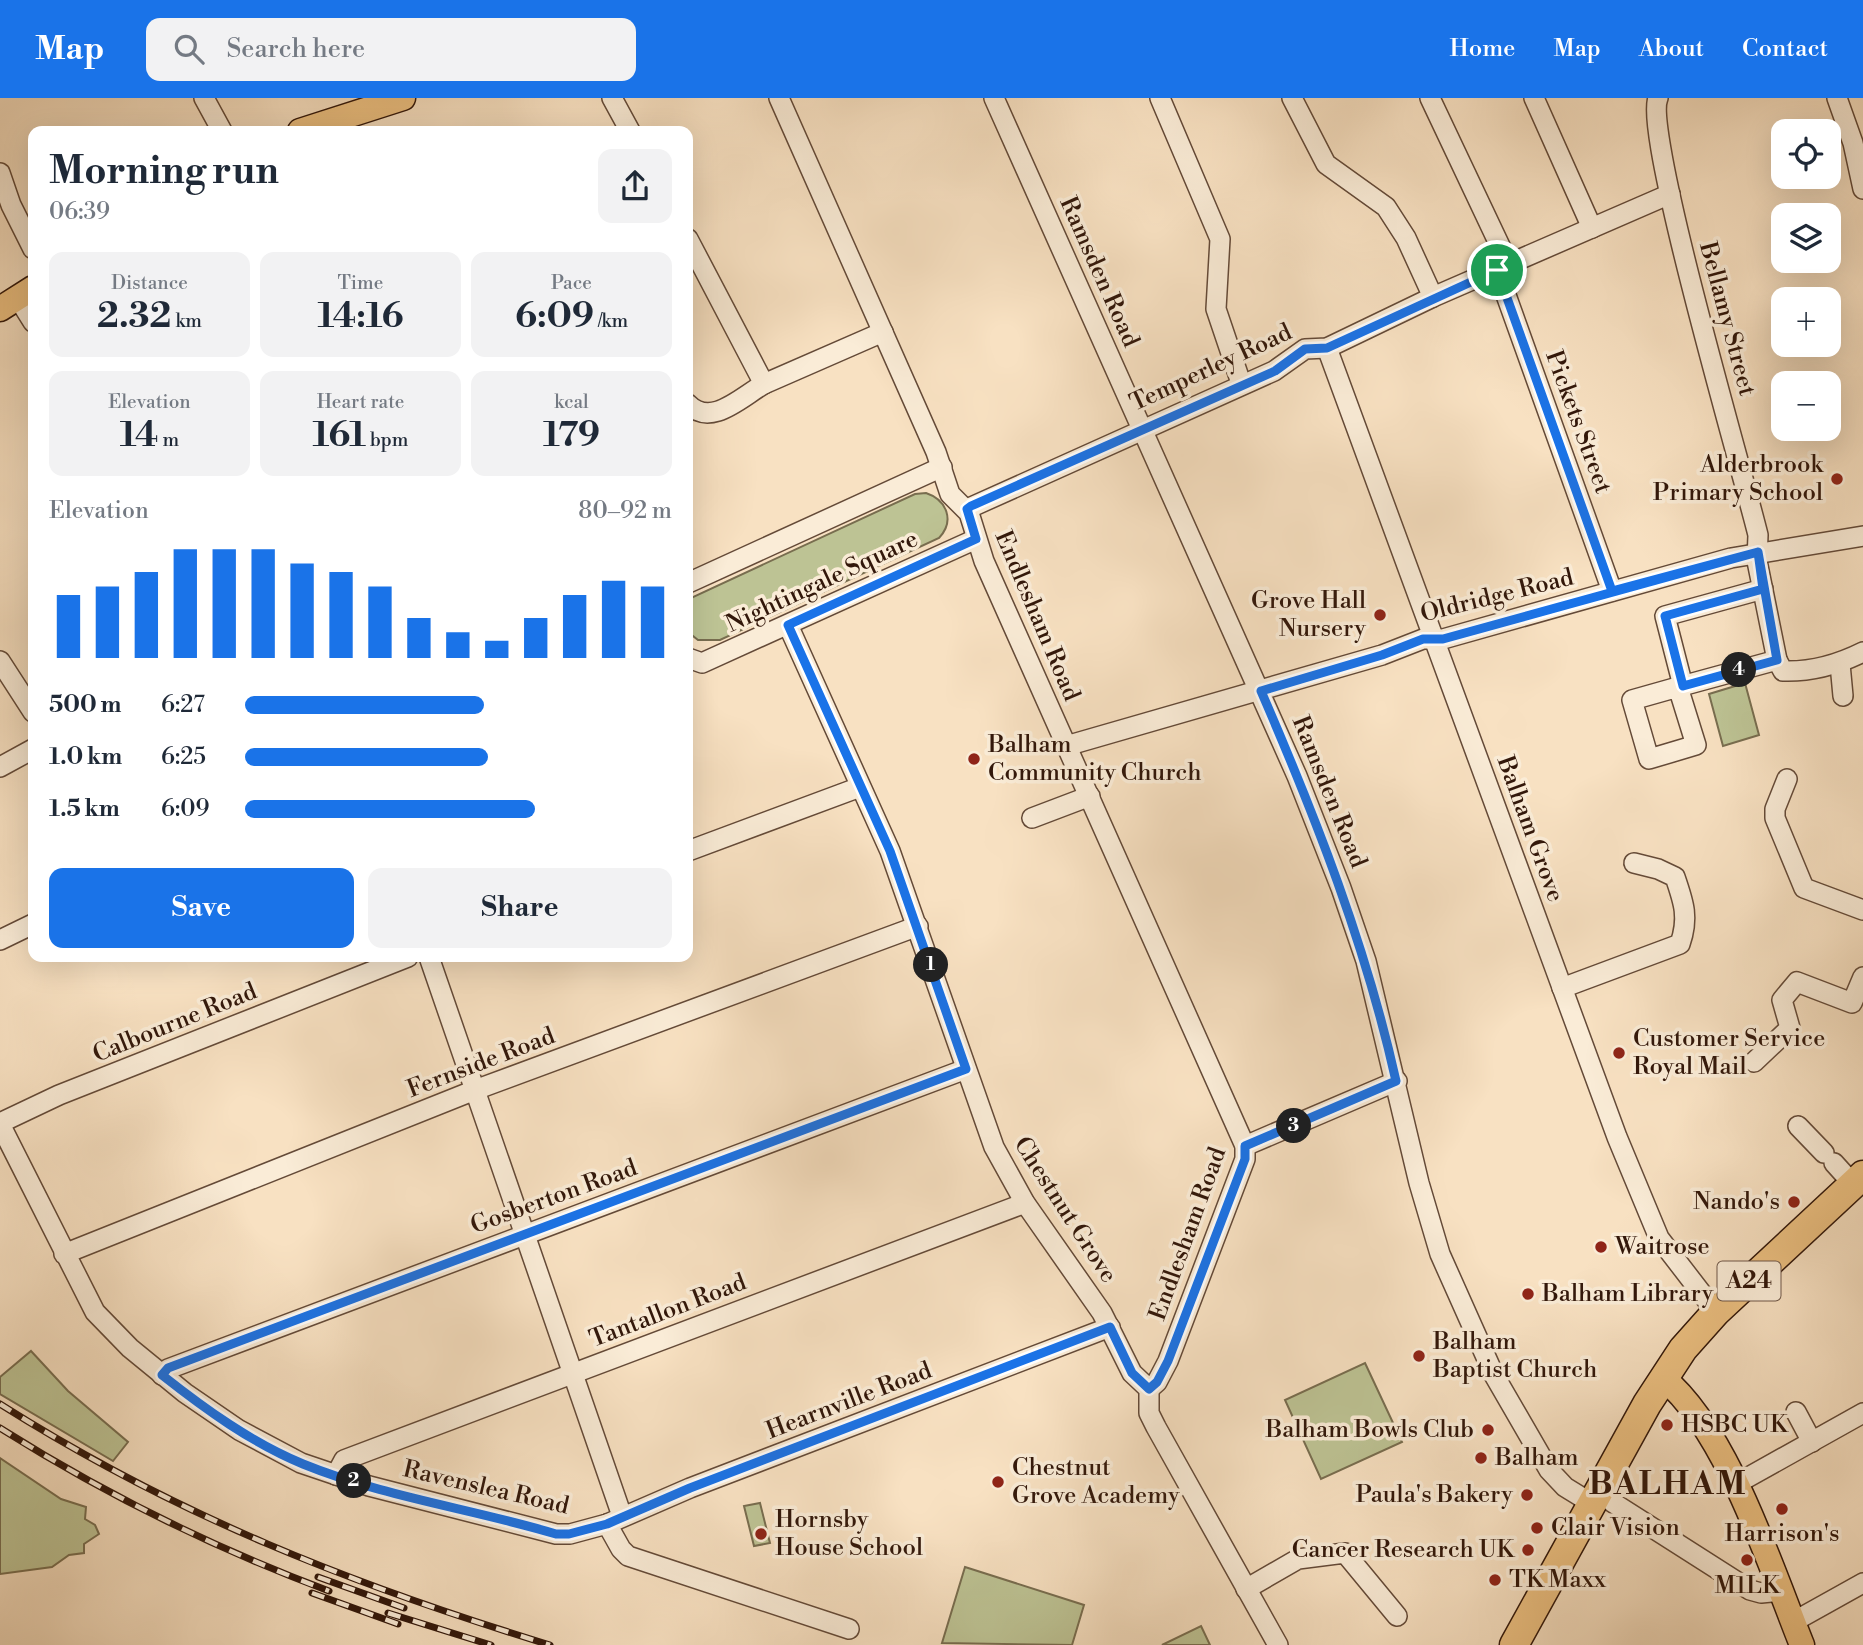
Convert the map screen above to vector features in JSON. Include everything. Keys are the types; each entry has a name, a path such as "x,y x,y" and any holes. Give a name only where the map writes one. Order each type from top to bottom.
{"highway":[{"name":"A24","path":"1514,1645 1601,1502 1663,1378 1691,1339 1716,1312 1858,1180"}],"main road":[{"path":"316,126 403,98"},
{"path":"1663,1378 1694,1410 1736,1484 1802,1645"}],"street":[{"path":"204,98 219,126"},
{"path":"612,98 627,126"},
{"name":"Endlesham Road","path":"779,98 942,467 950,494 967,509 976,539 1066,746 1245,1146 1245,1159 1168,1361 1157,1382 1149,1389"},
{"name":"Ramsden Road","path":"994,98 1261,691 1342,888 1366,961 1419,1183 1440,1254 1480,1348 1549,1470 1565,1487 1601,1502 1750,1590 1761,1593 1782,1591"},
{"path":"1160,98 1220,239 1216,309 1241,383"},
{"path":"1292,98 1326,164 1386,207 1406,239 1433,297"},
{"name":"Pickets Street","path":"1430,98 1503,267 1612,591"},
{"path":"1534,98 1592,228"},
{"name":"Bellamy Street","path":"1658,98 1655,124 1670,194 1758,535 1763,589 1777,660"},
{"path":"1837,98 1853,143 1863,189"},
{"path":"0,173 11,205 28,239"},
{"name":"Temperley Road","path":"967,509 1241,383 1275,371 1305,349 1327,348 1433,297 1670,194"},
{"path":"693,249 764,384"},
{"path":"17,298 28,314"},
{"path":"693,408 697,412 713,414 764,384 883,332"},
{"name":"Balham Grove","path":"1327,348 1562,988 1659,1238 1716,1312"},
{"path":"693,581 942,467"},
{"name":"Oldridge Road","path":"1066,746 1261,691 1433,638 1443,639 1758,552 1863,536"},
{"name":"Nightingale Square","path":"693,660 702,663 976,539"},
{"path":"1763,589 1665,616 1680,686 1777,660 1783,671 1799,672 1840,664 1863,652"},
{"name":"Chestnut Grove","path":"788,625 890,851 994,1147 1025,1203 1110,1327 1132,1373 1149,1389"},
{"path":"0,661 28,704"},
{"path":"1840,664 1843,696"},
{"path":"0,767 28,752"},
{"path":"1787,779 1774,809 1775,818 1804,888 1863,910"},
{"path":"693,849 860,787"},
{"path":"1032,818 1090,796"},
{"path":"1562,988 1679,944 1686,926 1687,912 1675,877 1634,863"},
{"path":"0,940 28,926"},
{"name":"Fernside Road","path":"64,1254 475,1090 918,926"},
{"name":"Calbourne Road","path":"0,1124 59,1095 395,962"},
{"path":"431,962 572,1373 621,1549 628,1556 849,1629"},
{"path":"1755,1062 1790,1028 1782,1000 1797,982 1852,1003 1863,977"},
{"name":"Gosberton Road","path":"162,1375 168,1368 966,1069"},
{"path":"1245,1146 1396,1081"},
{"name":"Ravenslea Road","path":"0,1124 95,1311 162,1375 239,1430 301,1463 335,1475 556,1534 569,1534 615,1520"},
{"path":"1798,1126 1829,1158 1858,1180"},
{"name":"Tantallon Road","path":"335,1475 344,1460 1025,1203"},
{"name":"Hearnville Road","path":"615,1520 1110,1327"},
{"path":"1149,1389 1149,1413 1156,1427 1278,1645"},
{"path":"1796,1412 1812,1442"},
{"path":"1736,1484 1863,1413"},
{"path":"1247,1588 1298,1559 1345,1553 1397,1616"},
{"path":"1793,1622 1863,1583"}],"green space":[{"path":"926,493 944,506 947,525 939,538 720,640 698,640 693,636 693,597 915,494"},
{"path":"1745,683 1759,735 1723,746 1709,694"},
{"path":"31,1351 68,1391 128,1442 113,1461 0,1394 0,1377"},
{"path":"1365,1363 1402,1442 1321,1479 1285,1400"},
{"path":"0,1458 61,1499 86,1507 85,1519 95,1525 99,1534 84,1544 84,1553 69,1555 52,1567 0,1574"},
{"path":"760,1503 770,1543 754,1546 744,1506"},
{"path":"965,1567 1084,1605 1072,1645 942,1643"},
{"path":"1201,1626 1210,1645 1162,1645"}],"railway":[{"path":"0,1404 133,1480 267,1544 405,1597 550,1645"},
{"path":"0,1428 79,1475 160,1518 244,1557 329,1591"},
{"path":"318,1577 404,1608"},
{"path":"312,1593 398,1624"},
{"path":"388,1613 491,1645"}],"place":[{"name":"Alderbrook Primary School","path":"1837,479"},
{"name":"Grove Hall Nursery","path":"1380,615"},
{"name":"Balham Community Church","path":"974,759"},
{"name":"Customer Service Royal Mail","path":"1619,1053"},
{"name":"Nando's","path":"1794,1202"},
{"name":"Waitrose","path":"1601,1247"},
{"name":"Balham Library","path":"1528,1294"},
{"name":"Balham Baptist Church","path":"1419,1356"},
{"name":"HSBC UK","path":"1667,1425"},
{"name":"Balham Bowls Club","path":"1488,1430"},
{"name":"Balham","path":"1481,1458"},
{"name":"Chestnut Grove Academy","path":"998,1482"},
{"name":"Paula's Bakery","path":"1527,1495"},
{"name":"Harrison's","path":"1782,1509"},
{"name":"Clair Vision","path":"1537,1528"},
{"name":"Hornsby House School","path":"761,1534"},
{"name":"Cancer Research UK","path":"1528,1550"},
{"name":"M1LK","path":"1747,1560"},
{"name":"TK Maxx","path":"1495,1580"}],"district":[{"name":"BALHAM","path":"1668,1484"}],"route":[{"path":"1497,270 1330,344 1327,348 1305,349 1275,371 1241,383 971,506 967,509 976,539 788,625 890,851 966,1069 168,1368 162,1375 239,1430 301,1463 369,1486 556,1534 582,1532 607,1524 690,1488 1110,1327 1132,1373 1149,1389 1157,1382 1168,1361 1245,1159 1245,1146 1396,1081 1366,961 1342,888 1261,691 1382,655 1398,646 1423,639 1443,639 1758,552 1757,561 1763,589 1777,660 1683,686 1665,616 1763,589 1758,565 1757,561 1758,552 1612,591 1497,270"}]}
